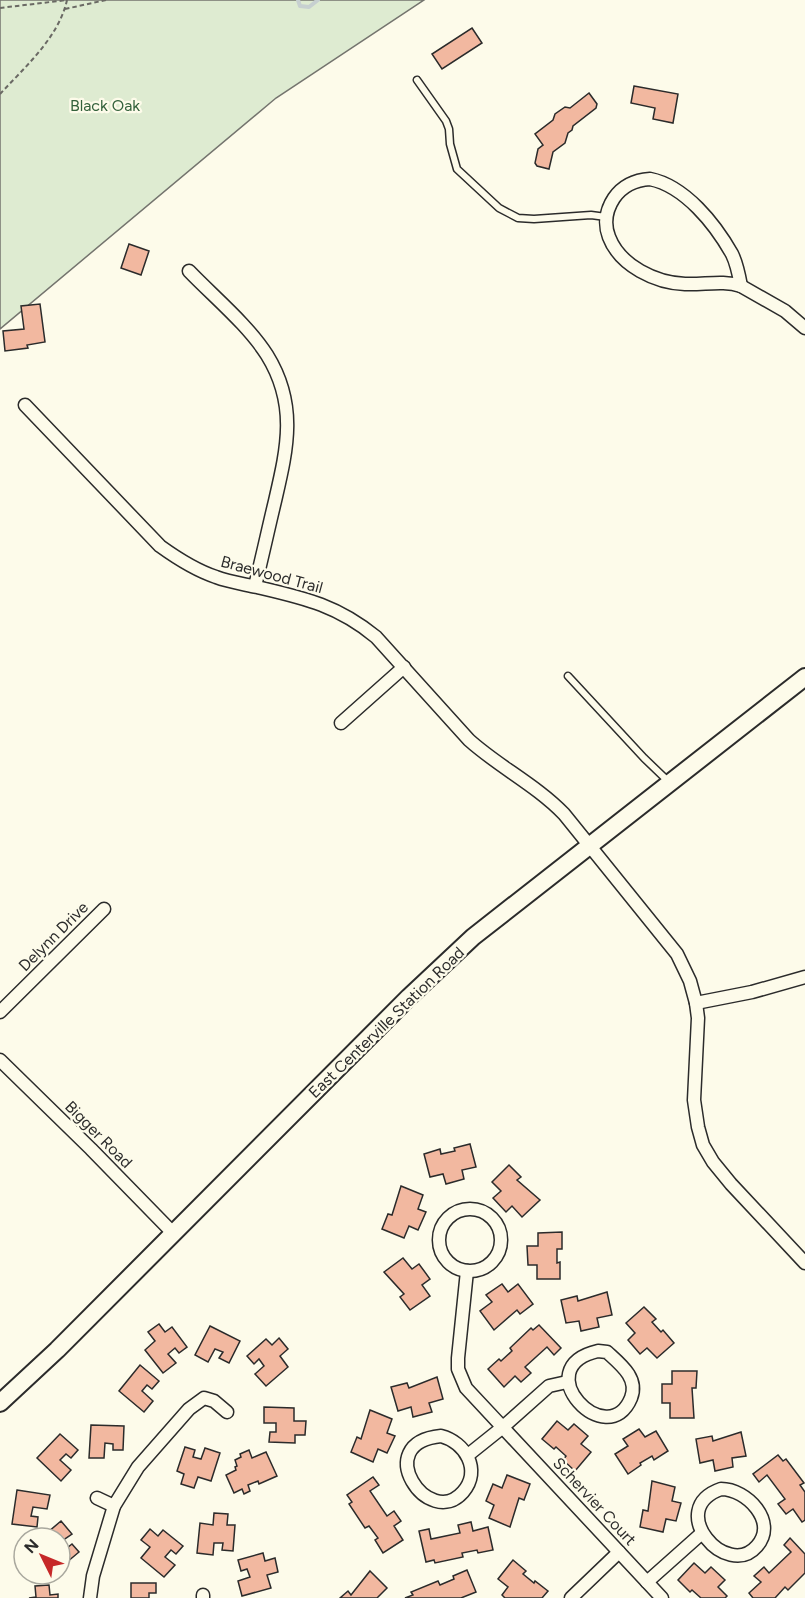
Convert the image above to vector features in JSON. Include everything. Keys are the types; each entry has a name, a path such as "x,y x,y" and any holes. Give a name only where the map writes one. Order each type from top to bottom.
{"street":[{"path":"741,286 733,255 718,232 687,199 660,181 640,180 628,184 612,200 606,217 610,241 629,263 641,272 675,283 717,282 741,286 785,311 805,328"},
{"path":"189,271 256,341 267,356 284,391 287,408 286,450 255,586"},
{"name":"Braewood Trail","path":"25,405 160,546 180,561 218,578 317,602 335,609 362,625 404,667 469,740 549,799 590,845 677,954 690,981 696,1003 698,1018 694,1100 703,1145 731,1184 805,1263"},
{"path":"341,723 404,667"},
{"name":"East Centerville Station Road","path":"0,1403 57,1350 409,997 473,937 805,677"},
{"name":"Delynn Drive","path":"0,1012 104,909"},
{"path":"696,1003 752,992 805,977"},
{"name":"Bigger Road","path":"0,1060 173,1233"},
{"path":"479,1209 496,1221 501,1230 502,1241 495,1260 487,1267 477,1271 467,1271 458,1269 444,1257 440,1249 440,1230 444,1222 459,1210 479,1209"},
{"name":"Schervier Court","path":"467,1271 458,1369 466,1388 662,1598"},
{"path":"607,1352 633,1382 632,1395 628,1404 621,1411 603,1418 594,1415 578,1400 567,1382 569,1373 580,1358 589,1353 607,1352"},
{"path":"468,1455 549,1386 567,1382"},
{"path":"90,1598 93,1576 114,1506 138,1467 189,1409 204,1398 214,1401 226,1412"},
{"path":"430,1437 449,1438 458,1443 468,1455 472,1471 470,1482 465,1490 450,1501 441,1502 426,1497 419,1491 408,1474 406,1466 407,1457 412,1448 430,1437"},
{"path":"721,1489 730,1489 745,1497 760,1513 765,1524 762,1539 755,1549 739,1556 722,1552 702,1533 699,1526 700,1506 714,1492 721,1489"},
{"path":"97,1498 114,1506"},
{"path":"647,1582 702,1533"},
{"path":"571,1598 619,1552"}],"lane":[{"path":"417,80 446,121 457,169 499,208 518,218 591,215 606,217"},
{"path":"568,675 627,741 670,783"}],"path":[{"path":"0,8 67,0 60,21 37,53 0,94"},
{"path":"65,9 106,0"}],"green space":[{"name":"Black Oak","path":"0,0 424,0 276,98 0,329"}],"building":[{"path":"472,28 482,43 442,69 432,54"},
{"path":"634,86 678,94 673,123 653,119 655,108 631,103"},
{"path":"589,93 597,104 596,108 573,126 565,143 553,152 549,169 537,166 535,163 538,149 543,145 535,134 553,120 555,114 565,107 570,108"},
{"path":"129,244 149,251 141,275 121,268"},
{"path":"40,304 45,342 27,345 28,348 5,351 3,331 24,329 21,306"},
{"path":"470,1144 476,1167 462,1170 464,1179 446,1184 443,1174 430,1177 424,1154 440,1149 441,1154 455,1151 454,1148"},
{"path":"509,1165 521,1177 517,1180 540,1200 522,1217 512,1206 506,1212 493,1198 501,1191 492,1182"},
{"path":"401,1186 423,1195 418,1209 426,1212 418,1230 409,1226 404,1238 382,1229 388,1214 392,1215"},
{"path":"562,1232 562,1249 557,1249 560,1279 537,1279 537,1265 528,1265 527,1246 538,1246 538,1233"},
{"path":"403,1258 412,1269 419,1264 430,1279 422,1285 430,1296 410,1310 400,1297 404,1294 384,1272"},
{"path":"502,1284 508,1292 518,1284 533,1304 520,1314 517,1310 494,1330 480,1311 492,1302 486,1295"},
{"path":"607,1292 612,1315 597,1318 599,1327 581,1331 579,1321 566,1323 561,1300 577,1296 578,1301"},
{"path":"644,1307 656,1319 652,1322 661,1332 663,1330 674,1343 657,1358 647,1348 640,1354 628,1340 635,1333 626,1323"},
{"path":"159,1324 165,1332 172,1327 187,1347 179,1353 175,1348 168,1354 176,1363 163,1373 145,1350 155,1341 148,1332"},
{"path":"539,1325 561,1348 554,1355 547,1347 525,1367 531,1373 521,1382 515,1376 504,1387 488,1369 512,1351 510,1348 531,1328 533,1330"},
{"path":"210,1326 240,1341 229,1363 219,1358 223,1352 215,1349 208,1362 195,1355"},
{"path":"279,1338 288,1349 280,1356 288,1367 266,1386 255,1374 264,1366 259,1359 254,1364 247,1356 266,1339 272,1345"},
{"path":"140,1365 159,1381 152,1389 147,1385 142,1391 153,1401 144,1412 119,1391"},
{"path":"672,1371 697,1371 696,1388 692,1388 694,1418 670,1418 670,1403 662,1403 662,1384 672,1384"},
{"path":"437,1377 443,1399 429,1403 432,1412 413,1417 411,1407 398,1411 391,1387 407,1383 409,1388"},
{"path":"264,1407 294,1408 294,1421 306,1421 305,1435 295,1435 295,1443 269,1442 270,1432 276,1432 276,1423 264,1423"},
{"path":"370,1410 392,1419 387,1433 395,1436 387,1453 378,1449 373,1462 351,1452 357,1437 361,1439"},
{"path":"557,1421 568,1430 574,1424 588,1436 581,1444 591,1452 575,1471 563,1460 566,1456 542,1439"},
{"path":"91,1425 124,1426 123,1450 113,1450 113,1444 105,1443 104,1458 89,1458"},
{"path":"639,1429 645,1437 656,1431 668,1451 654,1460 652,1456 628,1474 615,1454 628,1446 623,1439"},
{"path":"741,1432 746,1456 732,1458 733,1467 715,1471 713,1460 700,1463 696,1439 712,1436 713,1441"},
{"path":"60,1434 78,1450 71,1458 66,1454 60,1460 71,1470 61,1481 37,1458"},
{"path":"185,1447 195,1450 193,1457 201,1459 205,1448 220,1453 211,1481 198,1477 194,1488 181,1484 184,1474 177,1471"},
{"path":"249,1450 252,1458 266,1452 277,1476 259,1484 258,1481 248,1485 250,1491 244,1494 242,1489 234,1493 226,1475 236,1470 235,1460 241,1457 240,1454"},
{"path":"778,1455 783,1461 786,1459 804,1483 800,1485 805,1492 805,1520 802,1522 793,1509 786,1514 778,1504 785,1499 767,1475 759,1482 753,1474"},
{"path":"507,1475 530,1484 524,1500 519,1498 510,1527 489,1518 494,1505 486,1501 493,1484 502,1488"},
{"path":"373,1477 379,1485 370,1491 387,1516 394,1511 401,1521 394,1526 403,1540 383,1553 375,1540 378,1538 369,1526 365,1528 349,1504 352,1502 347,1495"},
{"path":"652,1481 675,1487 672,1501 681,1503 676,1521 666,1519 663,1532 640,1527 643,1510 648,1511"},
{"path":"17,1490 50,1495 47,1509 33,1507 31,1516 38,1517 37,1526 12,1524"},
{"path":"214,1513 228,1514 227,1525 235,1525 233,1551 222,1550 223,1543 214,1543 213,1555 197,1553 200,1523 213,1525"},
{"path":"61,1521 65,1526 55,1526"},
{"path":"471,1522 473,1531 488,1527 493,1550 478,1553 477,1550 462,1553 463,1557 435,1563 434,1560 426,1562 419,1531 429,1529 431,1539 460,1533 458,1525"},
{"path":"150,1529 158,1536 163,1530 183,1546 176,1554 171,1550 165,1557 175,1565 164,1577 141,1558 150,1547 141,1540"},
{"path":"790,1538 805,1554 805,1573 788,1590 785,1587 775,1598 753,1598 749,1593 761,1582 754,1576 764,1567 769,1573 791,1552 784,1545"},
{"path":"72,1544 79,1552 72,1558"},
{"path":"263,1553 265,1561 275,1558 278,1572 267,1575 271,1588 242,1596 238,1581 250,1577 247,1569 241,1571 238,1560"},
{"path":"513,1560 526,1571 523,1574 548,1591 542,1598 505,1598 502,1595 508,1587 498,1579"},
{"path":"694,1563 705,1573 711,1567 725,1580 718,1587 727,1596 725,1598 701,1598 692,1590 690,1592 678,1580"},
{"path":"467,1570 476,1592 461,1598 405,1598 413,1595 411,1592 438,1581 440,1585"},
{"path":"370,1571 387,1588 377,1598 340,1598 348,1591 351,1595"},
{"path":"131,1583 156,1583 156,1593 149,1593 149,1598 131,1598"},
{"path":"35,1586 49,1586 50,1595 58,1594 58,1598 29,1598 36,1597"}],"waterway":[{"path":"298,0 300,6 309,7 318,0"}]}
